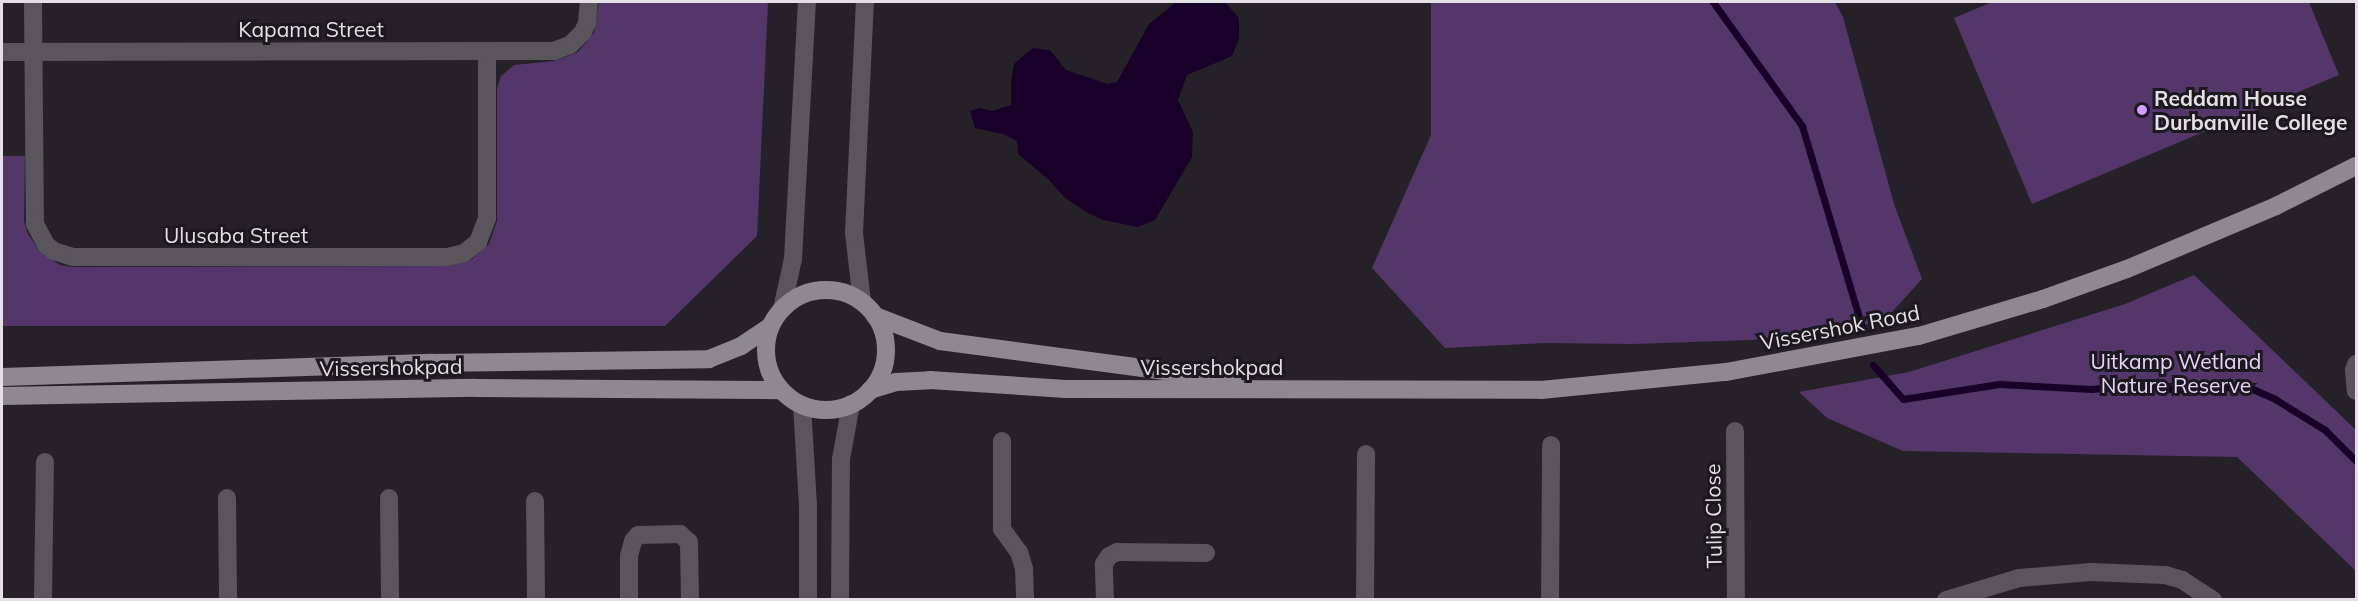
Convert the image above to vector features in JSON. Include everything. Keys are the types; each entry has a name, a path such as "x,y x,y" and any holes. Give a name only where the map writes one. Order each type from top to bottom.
{"main road":[{"name":"Vissershok Road","path":"1301,389 1443,392 1570,389 1726,372 1919,336 2043,299 2127,269 2276,206 2356,166"},
{"path":"825,290 845,293 861,302 875,316 884,334 885,354 881,374 870,390 850,404 835,409 815,409 802,405 780,390 770,373 766,354 769,327 782,309 806,293 825,290"},
{"name":"Vissershokpad","path":"875,316 940,341 1301,389"},
{"name":"Vissershokpad","path":"2,377 433,363 709,359 741,346 769,327"},
{"name":"Vissershokpad","path":"870,390 896,382 930,380 1066,389 1301,389"},
{"name":"Vissershokpad","path":"2,396 476,388 780,390"}],"street":[{"name":"Ulusaba Street","path":"33,2 34,213 39,235 54,251 73,257 447,256 472,248 483,235 487,218 488,51"},
{"name":"Kapama Street","path":"2,52 554,51 577,40 587,23 589,2"},
{"path":"782,309 793,259 807,2"},
{"path":"861,302 854,233 865,2"},
{"path":"2356,364 2354,370 2356,391"},
{"path":"840,600 841,459 850,404"},
{"path":"802,405 808,496 808,600"},
{"name":"Tulip Close","path":"1735,431 1736,600"},
{"path":"1002,441 1002,529 1019,552 1024,568 1025,600"},
{"path":"1550,600 1551,445"},
{"path":"1365,600 1366,454"},
{"path":"43,600 45,462"},
{"path":"227,498 228,600"},
{"path":"389,498 390,600"},
{"path":"535,501 536,600"},
{"path":"629,600 629,556 633,542 638,535 680,534 689,542 690,600"},
{"path":"1105,600 1104,564 1109,556 1117,552 1206,553"},
{"path":"1946,600 2019,578 2091,572 2165,575 2191,585 2213,600"}],"green space":[{"path":"599,2 768,2 757,236 665,326 2,326 2,156 25,156 24,221 27,232 39,251 60,265 72,267 448,266 471,260 489,244 497,221 497,89 501,76 514,65 554,61 578,52 594,33"},
{"path":"1431,2 1835,2 1843,17 1894,204 1922,279 1883,322 1752,340 1632,344 1546,343 1445,348 1372,268 1431,135"},
{"name":"Reddam House Durbanville College","path":"1992,2 2309,2 2339,75 2032,204 1954,18"},
{"name":"Uitkamp Wetland Nature Reserve","path":"2194,275 2356,430 2356,571 2237,457 1903,451 1827,418 1799,392 1909,372 2125,304"}],"shaded area":[{"path":"1176,2 1225,2 1239,18 1239,39 1232,56 1187,75 1178,100 1193,132 1192,157 1155,220 1138,227 1103,220 1088,213 1065,198 1048,179 1018,154 1017,141 1003,134 975,128 970,111 980,108 992,111 1011,105 1014,64 1033,48 1050,50 1066,70 1108,84 1117,82 1149,24"}],"waterway":[{"path":"1713,2 1802,126 1862,327"},
{"path":"1873,365 1903,399 1999,384 2091,389 2158,383 2173,390 2246,386 2275,399 2325,430 2356,461"}],"place":[{"name":"Reddam House Durbanville College","path":"2142,110"}]}
